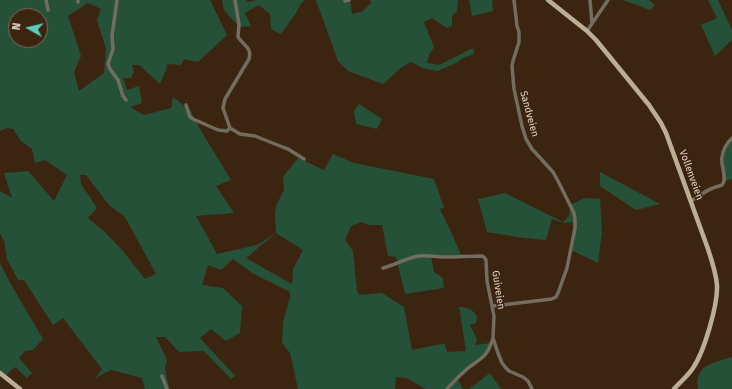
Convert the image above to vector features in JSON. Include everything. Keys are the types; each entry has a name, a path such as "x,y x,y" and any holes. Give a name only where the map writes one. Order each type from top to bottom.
{"main road":[{"name":"Vollenveien","path":"548,0 587,31 605,50 648,103 659,120 666,133 711,259 716,283 716,294 712,319 700,355 691,370 674,389"},
{"path":"0,373 20,389"}],"street":[{"path":"118,0 112,36 113,49 108,64 118,80 126,100"},
{"path":"235,0 239,24 238,37 249,50 250,55 223,104 230,128 240,134 255,136 288,149 304,159"},
{"name":"Sandveien","path":"493,306 556,297 567,268 575,228 574,213 558,181 532,149 526,139 522,126 514,89 512,66 519,42 514,0"},
{"path":"590,0 592,24"},
{"path":"587,31 608,0"},
{"path":"186,105 190,117 198,122 218,130 227,131 230,128"},
{"path":"690,200 704,192 722,185 724,181 721,162 723,150 732,138"},
{"name":"Guiveien","path":"383,268 411,258 428,255 443,257 484,257 486,260 487,281 493,306 493,338 502,363 509,371 523,377 528,381 532,389"},
{"path":"447,389 466,370 484,357 493,338"},
{"path":"162,376 166,389"}],"green space":[{"path":"0,0 210,0 227,35 198,62 184,59 181,65 167,64 160,84 139,65 132,65 134,72 131,78 123,78 127,90 139,86 142,103 130,107 144,115 171,108 173,97 190,110 231,180 216,186 234,213 196,216 217,254 257,245 276,233 276,206 284,190 283,177 298,158 324,170 333,154 354,163 434,179 444,208 440,209 461,255 431,257 434,272 443,278 444,288 405,294 396,257 388,256 382,225 369,225 362,222 351,226 345,240 353,251 357,290 359,295 382,293 404,307 412,350 445,344 447,352 466,351 459,307 470,309 477,316 476,323 470,325 477,339 475,345 491,343 483,358 464,372 447,389 425,389 406,378 396,377 395,389 298,389 290,353 282,343 283,322 290,292 252,273 233,259 221,270 208,265 202,285 223,288 242,306 240,333 226,341 211,329 200,338 235,376 231,379 204,351 179,352 165,337 156,337 167,360 165,368 169,389 145,389 142,378 111,370 95,378 102,369 63,318 53,325 24,280 18,280 7,259 4,241 0,233 0,191 12,198 4,173 28,171 54,201 67,175 45,160 35,163 32,149 21,141 13,129 7,128 0,131","holes":["88,3 101,9 97,20 106,49 104,73 79,91 74,72 81,56 68,16","80,175 86,175 109,205 125,217 156,274 145,279 123,251 105,232 88,218 97,208 81,184","276,233 303,250 293,269 292,284 246,258"]},
{"path":"222,0 246,0 247,2 257,0 305,0 301,3 296,13 281,34 271,29 270,14 259,5 245,13 251,26 239,27 224,10"},
{"path":"316,0 350,0 352,14 363,11 371,3 370,0 458,0 457,11 452,16 452,26 447,28 432,18 424,22 434,47 429,55 427,63 439,65 473,48 474,54 438,71 422,68 411,62 402,67 383,84 348,71 338,61"},
{"path":"469,0 492,0 493,11 472,16"},
{"path":"623,0 649,0 655,5 650,10"},
{"path":"708,0 718,0 732,30 732,40 715,56 701,25 717,18"},
{"path":"359,104 382,119 377,129 356,124 354,111"},
{"path":"732,140 732,179 725,181 723,159 728,145"},
{"path":"600,172 660,204 636,210 600,186"},
{"path":"505,193 563,222 569,216 570,205 585,198 600,199 602,232 598,263 571,250 575,222 564,223 552,219 546,240 487,232 478,199"},
{"path":"0,263 43,339 33,350 25,351 19,358 32,373 27,378 15,367 6,375 0,370"},
{"path":"732,357 732,389 698,389 699,374 702,369 712,363"},
{"path":"490,373 501,389 469,389"},
{"path":"458,379 463,389 449,389"}]}
